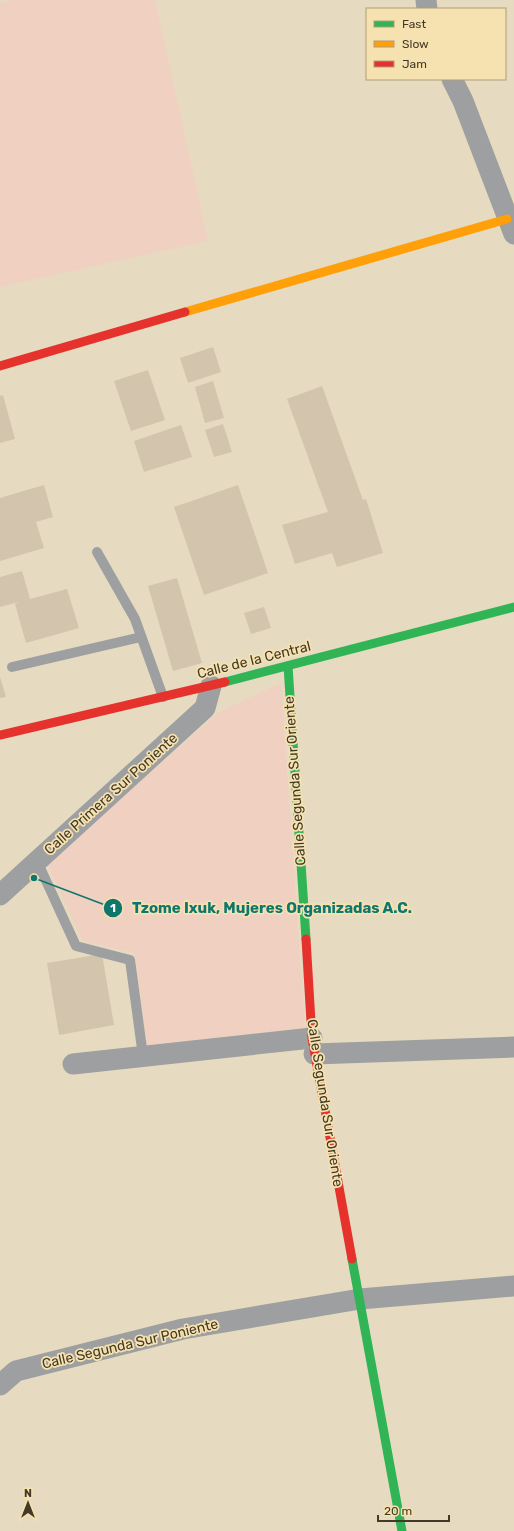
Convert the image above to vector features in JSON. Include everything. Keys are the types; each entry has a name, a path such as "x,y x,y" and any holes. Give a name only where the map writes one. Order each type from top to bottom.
{"street":[{"path":"0,366 510,226 463,101 452,80"},
{"name":"Calle de la Central","path":"0,735 211,686 514,607"},
{"name":"Calle Segunda Sur Oriente","path":"288,666 313,1046 402,1531"},
{"name":"Calle Primera Sur Poniente","path":"0,895 205,708 211,686"},
{"path":"73,1064 143,1056 313,1046 514,1047"},
{"path":"360,1299 514,1286"},
{"name":"Calle Segunda Sur Poniente","path":"0,1385 16,1371 183,1329 360,1299"}],"lane":[{"path":"97,552 135,619 163,697"},
{"path":"12,667 141,637"},
{"path":"37,861 76,946 130,960 143,1056"}],"shaded area":[{"path":"13,0 155,0 208,241 0,287 0,3"},
{"path":"281,683 305,1032 147,1049 135,953 83,941 47,864 219,712"}],"building":[{"path":"213,347 221,372 188,383 180,358"},
{"path":"148,370 165,420 131,431 114,381"},
{"path":"213,381 224,418 205,423 195,387"},
{"path":"322,386 363,500 366,499 383,553 337,567 332,553 295,564 282,525 328,512 287,399"},
{"path":"3,395 15,439 0,443 0,396"},
{"path":"223,424 232,452 214,457 205,430"},
{"path":"181,425 192,457 144,472 134,441"},
{"path":"44,485 53,517 36,522 44,548 0,561 0,498"},
{"path":"238,485 268,573 204,595 174,507"},
{"path":"22,571 30,599 67,589 79,628 26,643 15,604 19,602 0,607 0,577"},
{"path":"177,578 202,663 173,671 148,586"},
{"path":"264,607 271,628 251,634 244,613"},
{"path":"0,677 6,697 0,698"},
{"path":"102,954 114,1025 59,1035 47,963"}],"traffic: fast":[{"path":"225,682 514,607"},
{"path":"288,666 306,939"},
{"path":"352,1259 402,1531"}],"traffic: slow":[{"path":"185,312 507,219"}],"traffic: jam":[{"path":"0,366 185,312"},
{"path":"0,735 225,682"},
{"path":"306,939 312,1038 352,1259"}],"place":[{"name":"Tzome Ixuk, Mujeres Organizadas A.C.","path":"34,878"}]}
